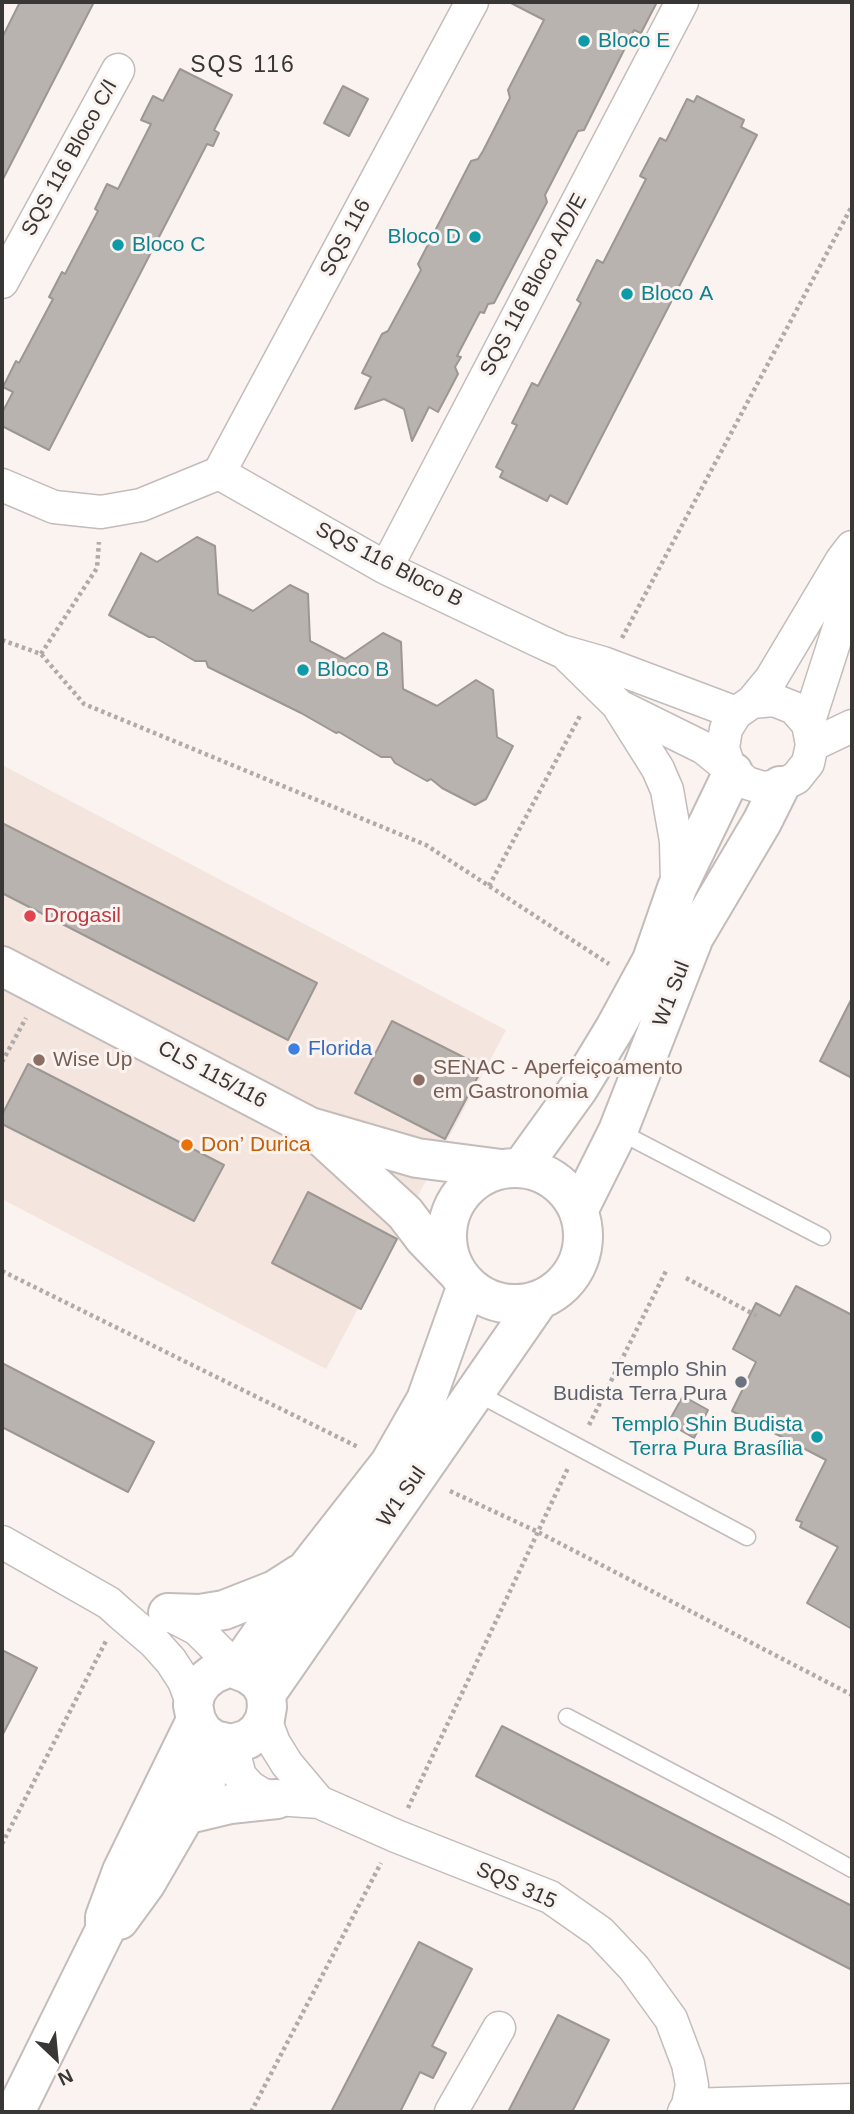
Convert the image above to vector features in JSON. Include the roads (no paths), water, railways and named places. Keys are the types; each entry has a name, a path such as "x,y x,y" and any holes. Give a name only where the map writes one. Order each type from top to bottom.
{"street":[{"name":"SQS 116","path":"219,473 471,2"},
{"name":"SQS 116 Bloco A/D/E","path":"386,568 682,2"},
{"name":"SQS 116 Bloco C/I","path":"2,282 118,70"},
{"path":"2,485 54,507 101,512 141,505 219,473"},
{"name":"SQS 116 Bloco B","path":"219,473 386,568 561,651 744,707"},
{"path":"852,547 771,679 726,729 723,748 731,770 747,783 763,788 780,786 796,778 808,763 810,734 838,670 852,587"},
{"name":"SQS 116 Bloco B","path":"561,651 619,706 658,769 667,790 677,841 677,888"},
{"path":"744,707 774,700 794,708 810,734"},
{"name":"SQS 116 Bloco B","path":"619,706 704,748 731,770"},
{"path":"810,734 852,726"},
{"name":"W1 Sul","path":"511,1168 578,1089 639,984 652,960 677,888 731,770"},
{"name":"W1 Sul","path":"579,1209 618,1131 694,937 780,786"},
{"name":"CLS 115/116","path":"2,966 310,1126 417,1158 511,1168"},
{"name":"CLS 115/116","path":"310,1126 405,1213 462,1279"},
{"path":"511,1168 539,1171 556,1180 569,1193 579,1209 584,1236 579,1263 562,1286 539,1300 513,1304 488,1300 462,1279 447,1248 448,1222 458,1198 477,1179 511,1168"},
{"name":"W1 Sul","path":"265,1707 403,1469 462,1279"},
{"name":"W1 Sul","path":"234,1668 307,1569 475,1392 539,1300"},
{"path":"2,1542 115,1608 155,1643 184,1681 203,1732 214,1740 232,1743 248,1739 258,1731 265,1707 258,1682 234,1668 197,1629 169,1613"},
{"path":"115,1608 200,1614 224,1610 275,1590 307,1569"},
{"path":"15,2112 105,1930 105,1917 122,1871 195,1713 197,1692 203,1682 214,1674 234,1668"},
{"name":"SQS 315","path":"265,1707 274,1742 287,1764 319,1801"},
{"path":"105,1930 119,1920 146,1883 184,1815 232,1743"},
{"name":"SQS 315","path":"232,1743 240,1776 250,1787 277,1799 319,1801 396,1836 550,1897 600,1932 634,1968 671,2019 688,2064 692,2085 686,2109 852,2100"},
{"path":"184,1815 230,1804 277,1799"},
{"path":"451,2112 499,2028"}],"lane":[{"path":"618,1131 822,1237"},
{"path":"475,1392 747,1537"},
{"path":"567,1717 852,1869"}],"place":[{"name":"Bloco E","path":"584,41"},
{"name":"Bloco D","path":"475,237"},
{"name":"Bloco C","path":"118,245"},
{"name":"Bloco A","path":"627,294"},
{"name":"Bloco B","path":"303,670"},
{"name":"Drogasil","path":"30,916"},
{"name":"Florida","path":"294,1049"},
{"name":"Wise Up","path":"39,1060"},
{"name":"SENAC - Aperfeiçoamento em Gastronomia","path":"419,1080"},
{"name":"Don’ Durica","path":"187,1145"},
{"name":"Templo Shin Budista Terra Pura","path":"741,1382"},
{"name":"Templo Shin Budista Terra Pura Brasília","path":"817,1437"}],"district":[{"name":"SQS 116","path":"243,66"}]}
